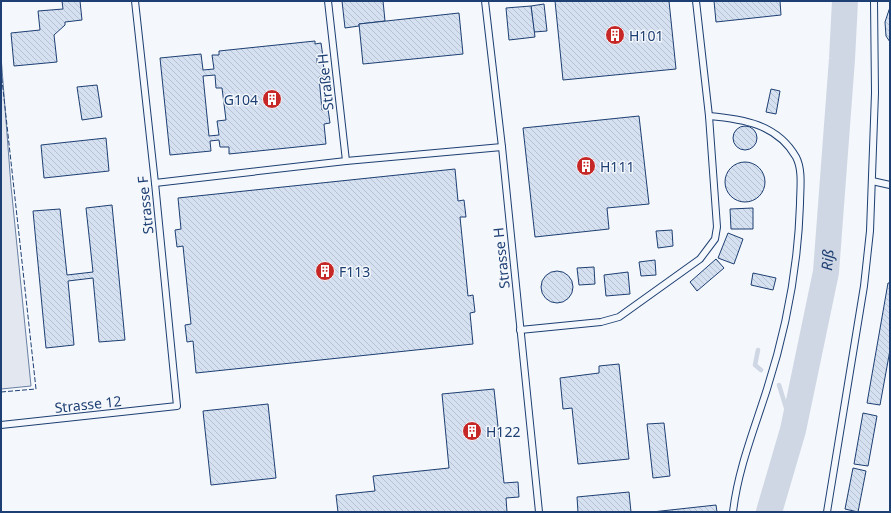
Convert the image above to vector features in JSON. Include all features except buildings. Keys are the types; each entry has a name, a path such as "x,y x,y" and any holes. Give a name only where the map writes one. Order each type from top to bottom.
{"lane":[{"name":"Strasse F","path":"135,1 177,406"},
{"name":"Straße H","path":"328,1 346,161"},
{"name":"Strasse H","path":"485,1 502,147 539,512"},
{"path":"520,330 601,322 619,317 700,259 715,239 717,227 709,116 696,1"},
{"path":"827,512 864,286 872,181 875,93 874,1"},
{"path":"709,116 743,119 764,128 787,143 797,158 801,175 799,226 794,277 783,333 767,389 746,448 733,512"},
{"path":"155,183 346,161 502,147"},
{"path":"872,181 890,185"},
{"name":"Strasse 12","path":"1,425 177,406"}],"shaded area":[{"path":"1,56 11,186 31,386 1,389"}],"waterway":[{"name":"Riß","path":"769,512 793,430 826,272 845,1"},
{"path":"758,350 755,365 761,370"},
{"path":"779,385 793,430"}],"fence":[{"path":"1,71 36,389 1,392"}],"place":[{"name":"H101","path":"615,35"},
{"name":"G104","path":"272,99"},
{"name":"H111","path":"586,166"},
{"name":"F113","path":"325,271"},
{"name":"H122","path":"472,431"}]}
